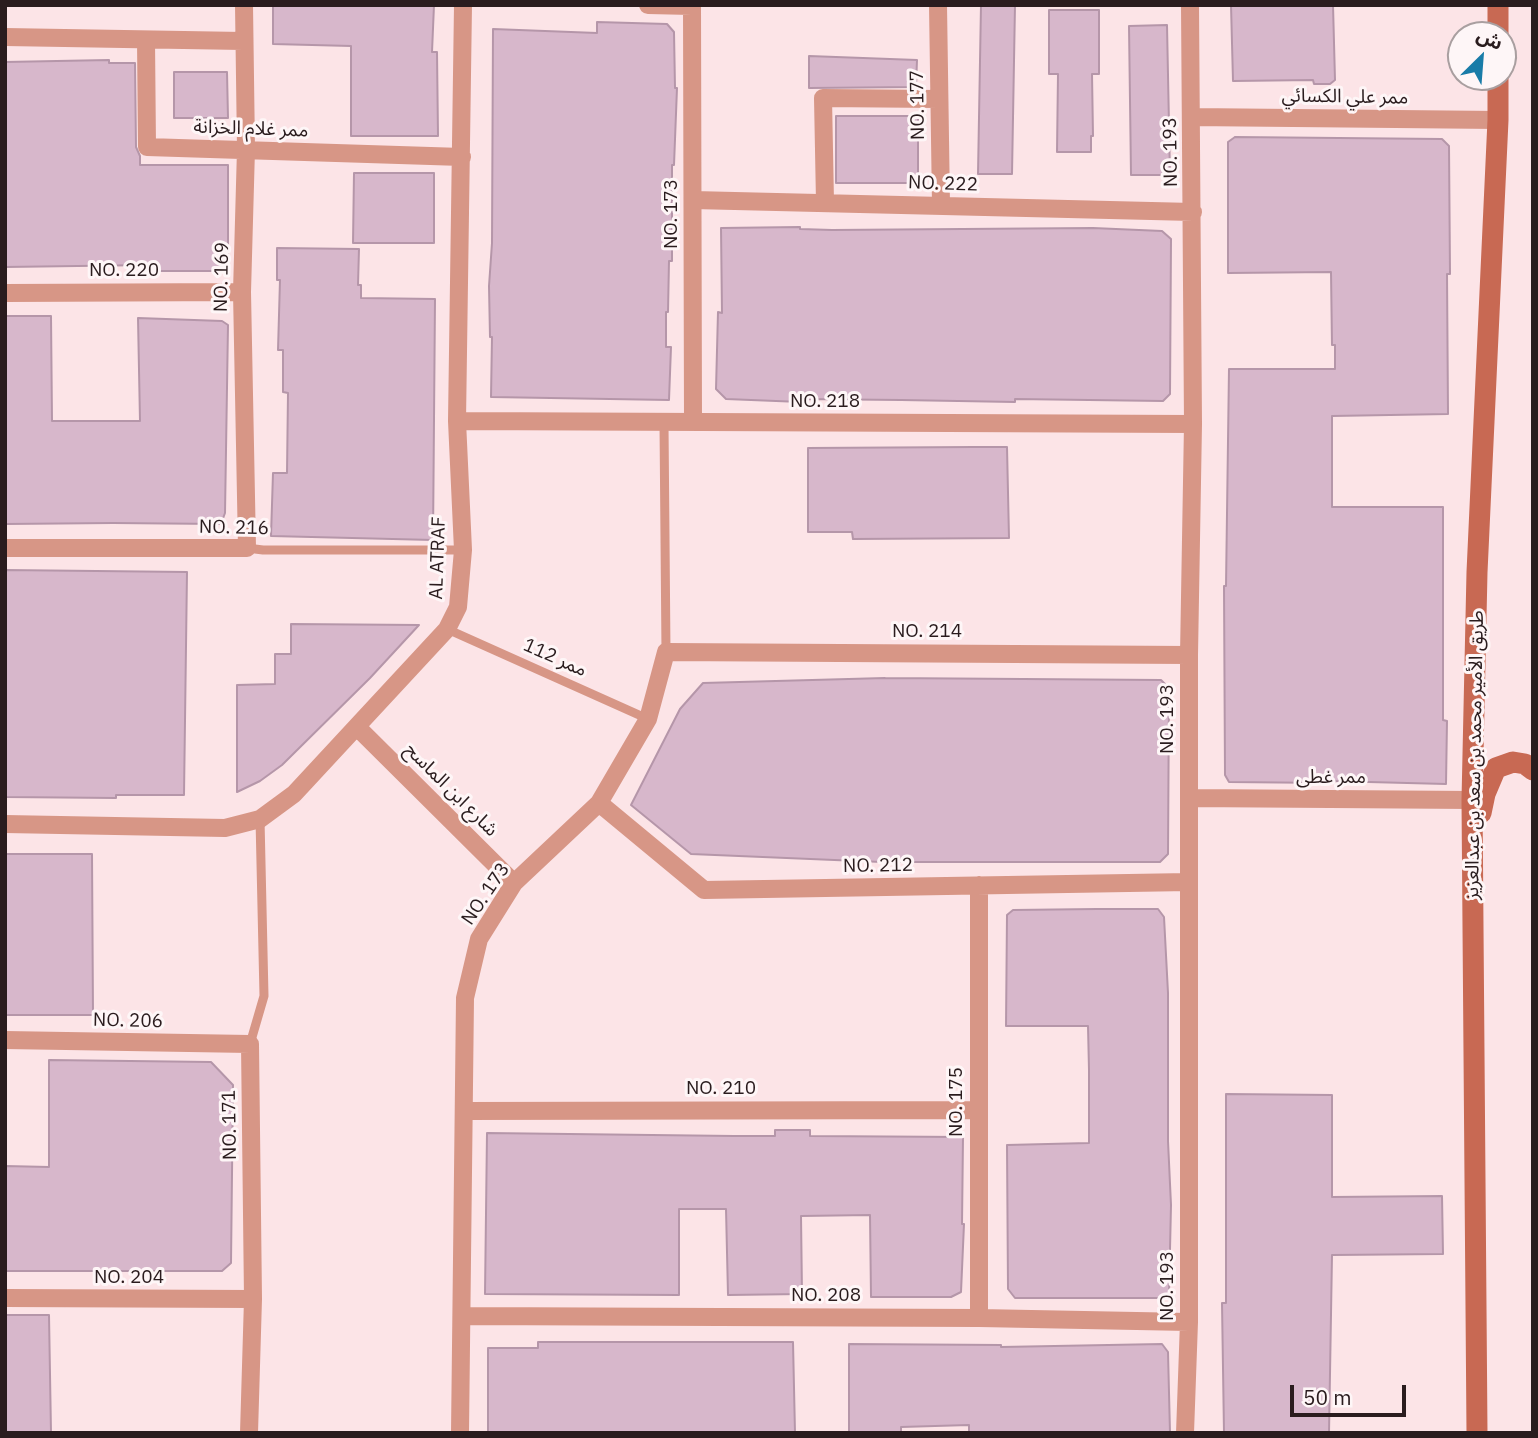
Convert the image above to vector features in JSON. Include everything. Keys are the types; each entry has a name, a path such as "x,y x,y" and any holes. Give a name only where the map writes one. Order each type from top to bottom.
{"main road":[{"name":"طريق الأمير محمد بن سعد بن عبدالعزيز","path":"1476,1433 1472,800 1478,558 1498,91"},
{"path":"1472,858 1485,794 1496,768 1513,762 1525,764 1533,771"}],"street":[{"name":"NO. 169","path":"244,5 246,149 242,292 247,548"},
{"name":"AL ATRAF","path":"5,824 225,828 260,818 294,793 358,728 447,629 458,607 463,550 457,421 463,5"},
{"path":"649,5 692,6"},
{"name":"NO. 177","path":"938,5 941,205"},
{"name":"NO. 193","path":"1185,1433 1189,1322 1189,655 1193,424 1191,5"},
{"name":"NO. 173","path":"692,6 693,422"},
{"path":"5,37 243,41"},
{"name":"ممر غلام الخزانة","path":"146,40 147,147 462,157"},
{"path":"825,202 823,98 939,99"},
{"name":"ممر علي الكسائي","path":"1191,117 1498,120"},
{"name":"NO. 222","path":"693,200 1192,212"},
{"name":"NO. 220","path":"5,293 242,292"},
{"name":"NO. 218","path":"457,421 664,424 1193,424"},
{"name":"NO. 216","path":"5,548 247,548"},
{"name":"NO. 173","path":"460,1433 465,998 479,939 514,883 598,803 648,719 666,652"},
{"name":"NO. 214","path":"666,652 1189,655"},
{"name":"شارع ابن الماسح","path":"358,728 514,883"},
{"name":"ممر غطى","path":"1189,798 1472,800"},
{"name":"NO. 212","path":"598,803 704,890 1189,882"},
{"name":"NO. 175","path":"979,885 979,1318"},
{"name":"NO. 206","path":"5,1040 250,1044"},
{"name":"NO. 171","path":"249,1433 253,1299 250,1044"},
{"name":"NO. 210","path":"464,1111 978,1110"},
{"name":"NO. 204","path":"5,1298 253,1299"},
{"name":"NO. 208","path":"462,1316 979,1318 1189,1322"}],"lane":[{"name":"NO. 173","path":"664,424 666,652"},
{"name":"NO. 216","path":"247,548 463,550"},
{"name":"ممر 112","path":"447,629 648,719"},
{"name":"NO. 171","path":"250,1044 264,996 260,818"}],"building":[{"path":"273,5 434,5 432,52 437,52 438,136 351,136 351,46 273,44"},
{"path":"981,5 1015,5 1012,174 978,174"},
{"path":"1231,5 1333,5 1335,80 1330,84 1314,84 1313,80 1233,81"},
{"path":"1049,10 1099,10 1099,74 1092,74 1091,152 1057,152 1058,74 1049,74"},
{"path":"597,22 667,24 674,32 677,88 672,165 672,261 669,261 666,312 666,347 671,347 669,400 491,397 489,286 492,243 493,29 597,33"},
{"path":"1167,25 1170,175 1131,175 1129,26"},
{"path":"809,56 917,60 916,87 809,88"},
{"path":"109,60 109,63 135,63 136,147 140,165 228,165 228,262 222,271 150,271 150,265 5,267 5,62"},
{"path":"174,72 227,72 228,118 174,118"},
{"path":"836,116 918,116 918,183 836,183"},
{"path":"1235,137 1442,139 1449,146 1448,414 1332,416 1332,507 1443,507 1443,720 1447,721 1446,784 1229,782 1225,775 1224,586 1229,369 1335,369 1331,272 1228,273 1228,142"},
{"path":"354,173 434,173 434,243 353,243"},
{"path":"800,227 832,230 1093,228 1162,231 1171,239 1170,394 1163,401 801,399 801,402 726,399 716,389 718,312 722,313 721,228"},
{"path":"277,248 359,249 358,285 361,285 361,298 435,299 433,540 271,536 273,473 287,473 288,393 283,392 283,350 278,350 280,280 277,280"},
{"path":"5,316 51,316 52,421 140,421 138,318 222,321 228,325 225,513 221,524 5,524"},
{"path":"1007,447 1009,538 853,539 852,532 808,532 808,448"},
{"path":"5,570 187,572 184,795 116,795 116,798 5,797"},
{"path":"291,624 419,625 282,765 260,781 237,792 237,685 275,684 275,654 291,654"},
{"path":"885,678 1161,680 1169,688 1168,854 1160,862 882,862 691,854 631,805 680,709 703,683"},
{"path":"5,854 92,854 93,1015 5,1015"},
{"path":"1158,909 1164,917 1168,993 1171,1205 1169,1294 1165,1298 1015,1298 1008,1289 1007,1145 1089,1143 1089,1070 1088,1026 1006,1026 1007,915 1013,910"},
{"path":"49,1060 211,1062 233,1085 231,1263 222,1271 5,1271 5,1166 49,1167"},
{"path":"1226,1094 1332,1095 1332,1197 1442,1196 1443,1254 1332,1255 1329,1433 1224,1433 1222,1303 1226,1303"},
{"path":"775,1130 810,1130 810,1136 963,1137 964,1224 961,1292 951,1297 871,1297 870,1215 801,1216 802,1294 728,1295 726,1209 679,1209 679,1295 485,1294 487,1133 775,1136"},
{"path":"5,1315 49,1315 51,1433 5,1433"},
{"path":"538,1342 793,1342 795,1433 488,1432 488,1348 538,1348"},
{"path":"849,1344 1001,1347 1162,1344 1168,1352 1170,1433 969,1433 969,1425 901,1427 901,1432 849,1432"}]}
